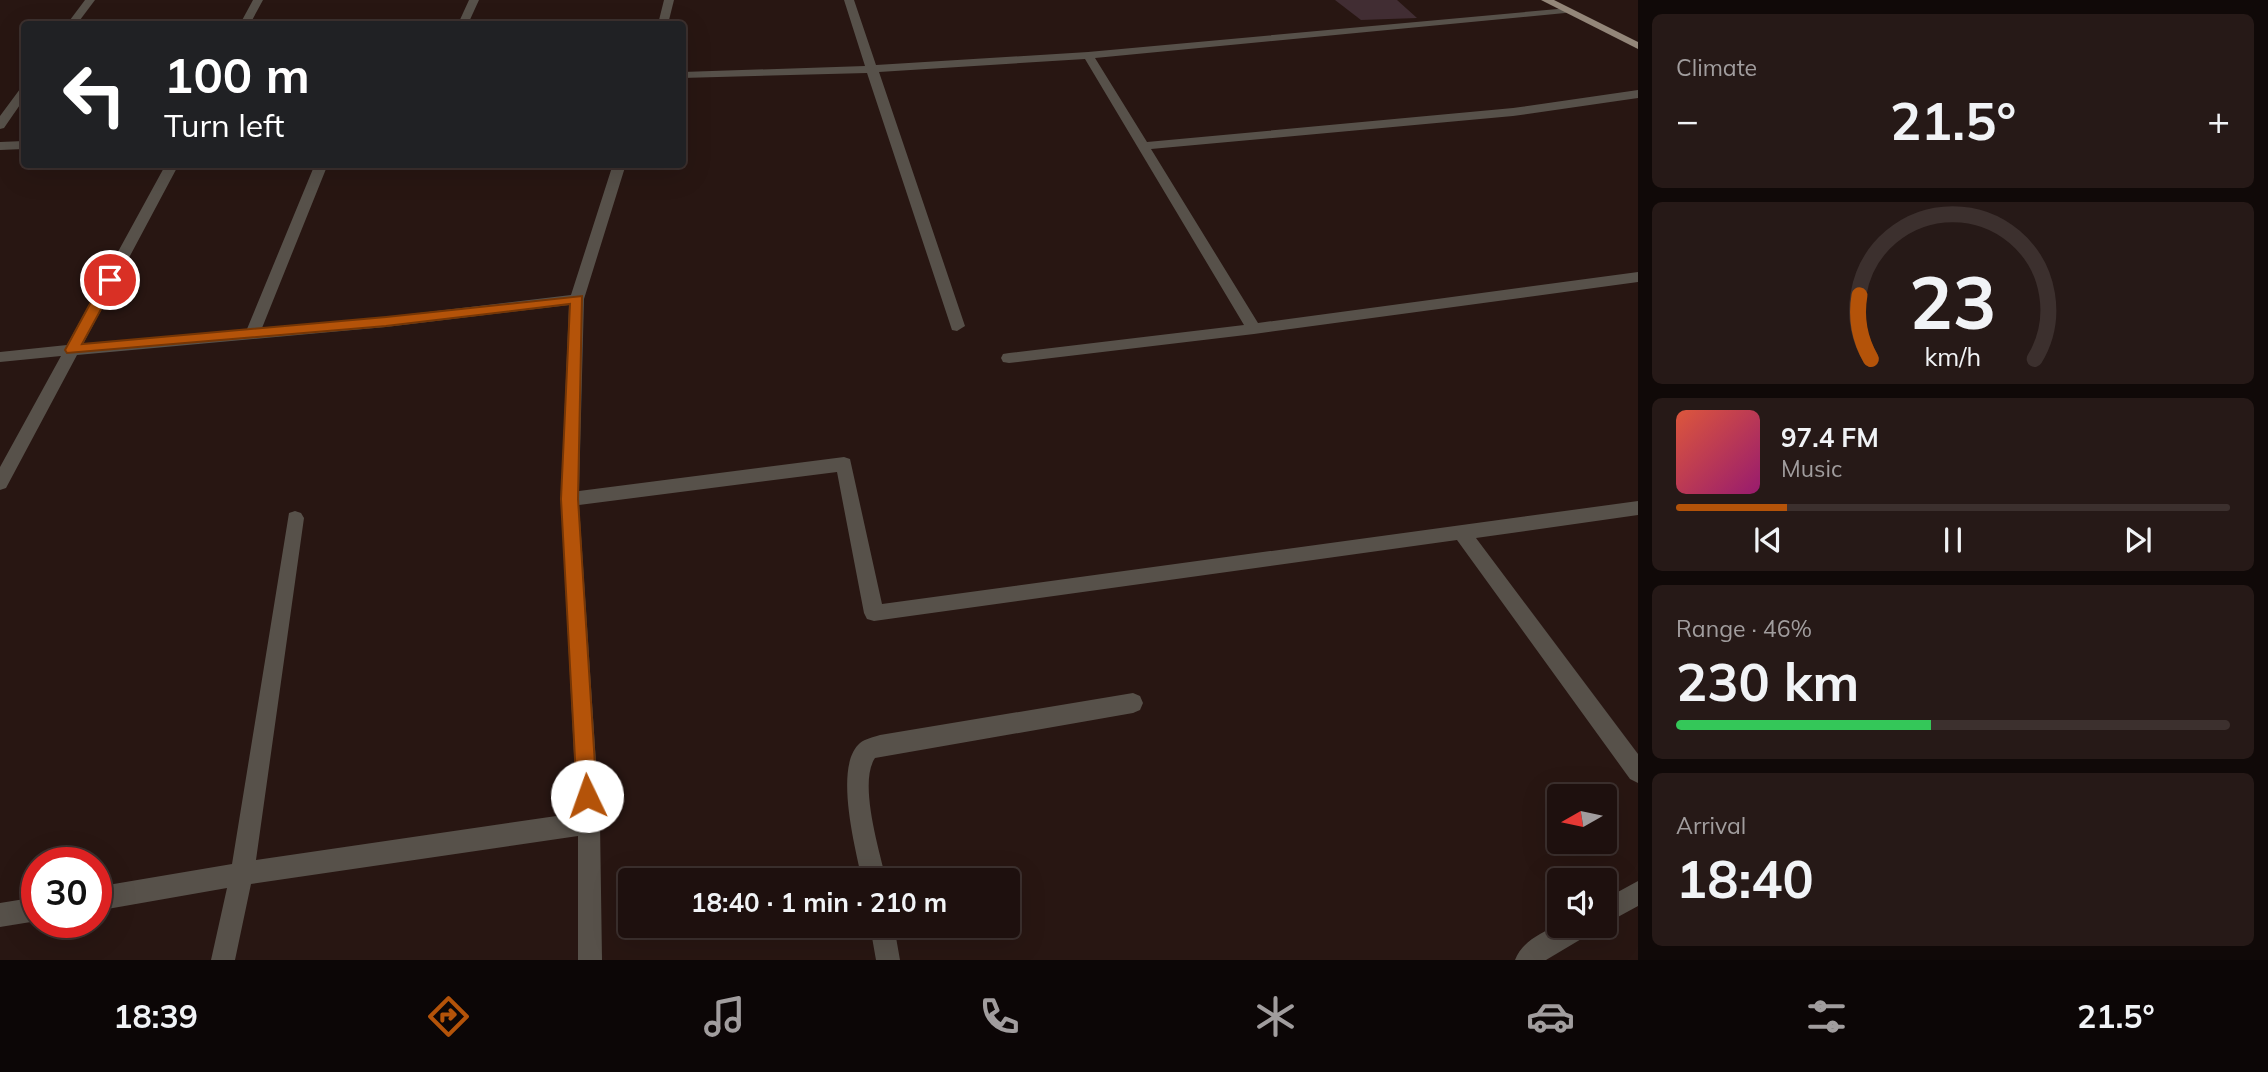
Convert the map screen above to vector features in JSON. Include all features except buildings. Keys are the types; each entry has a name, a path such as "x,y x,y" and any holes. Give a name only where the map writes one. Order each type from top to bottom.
{"main road":[{"path":"1546,0 1567,5 1638,33"},
{"path":"1567,5 1638,46"}],"street":[{"path":"74,21 90,0"},
{"path":"247,21 258,0"},
{"path":"464,21 474,0"},
{"path":"664,21 669,0"},
{"path":"849,0 957,326"},
{"path":"686,75 872,69 1088,55 1567,5"},
{"path":"1088,55 1254,329"},
{"path":"1142,146 1513,112 1638,94"},
{"path":"0,125 21,95"},
{"path":"0,146 21,145"},
{"path":"0,483 171,168"},
{"path":"253,332 320,168"},
{"path":"590,960 589,822 569,499 577,299 619,168"},
{"path":"1009,358 1254,329 1638,276"},
{"path":"0,357 386,322 577,299"},
{"path":"569,499 844,464 874,613 1638,508"},
{"path":"223,960 242,874 295,518"},
{"path":"1461,533 1638,772"},
{"path":"872,868 860,798 858,768 866,751 880,745 1133,703"},
{"path":"112,896 589,822"},
{"path":"1617,905 1638,893"},
{"path":"0,915 21,912"},
{"path":"884,938 888,960"},
{"path":"1527,960 1557,938"}],"route":[{"path":"110,280 72,350 386,322 577,299 569,499 587,796"}]}
